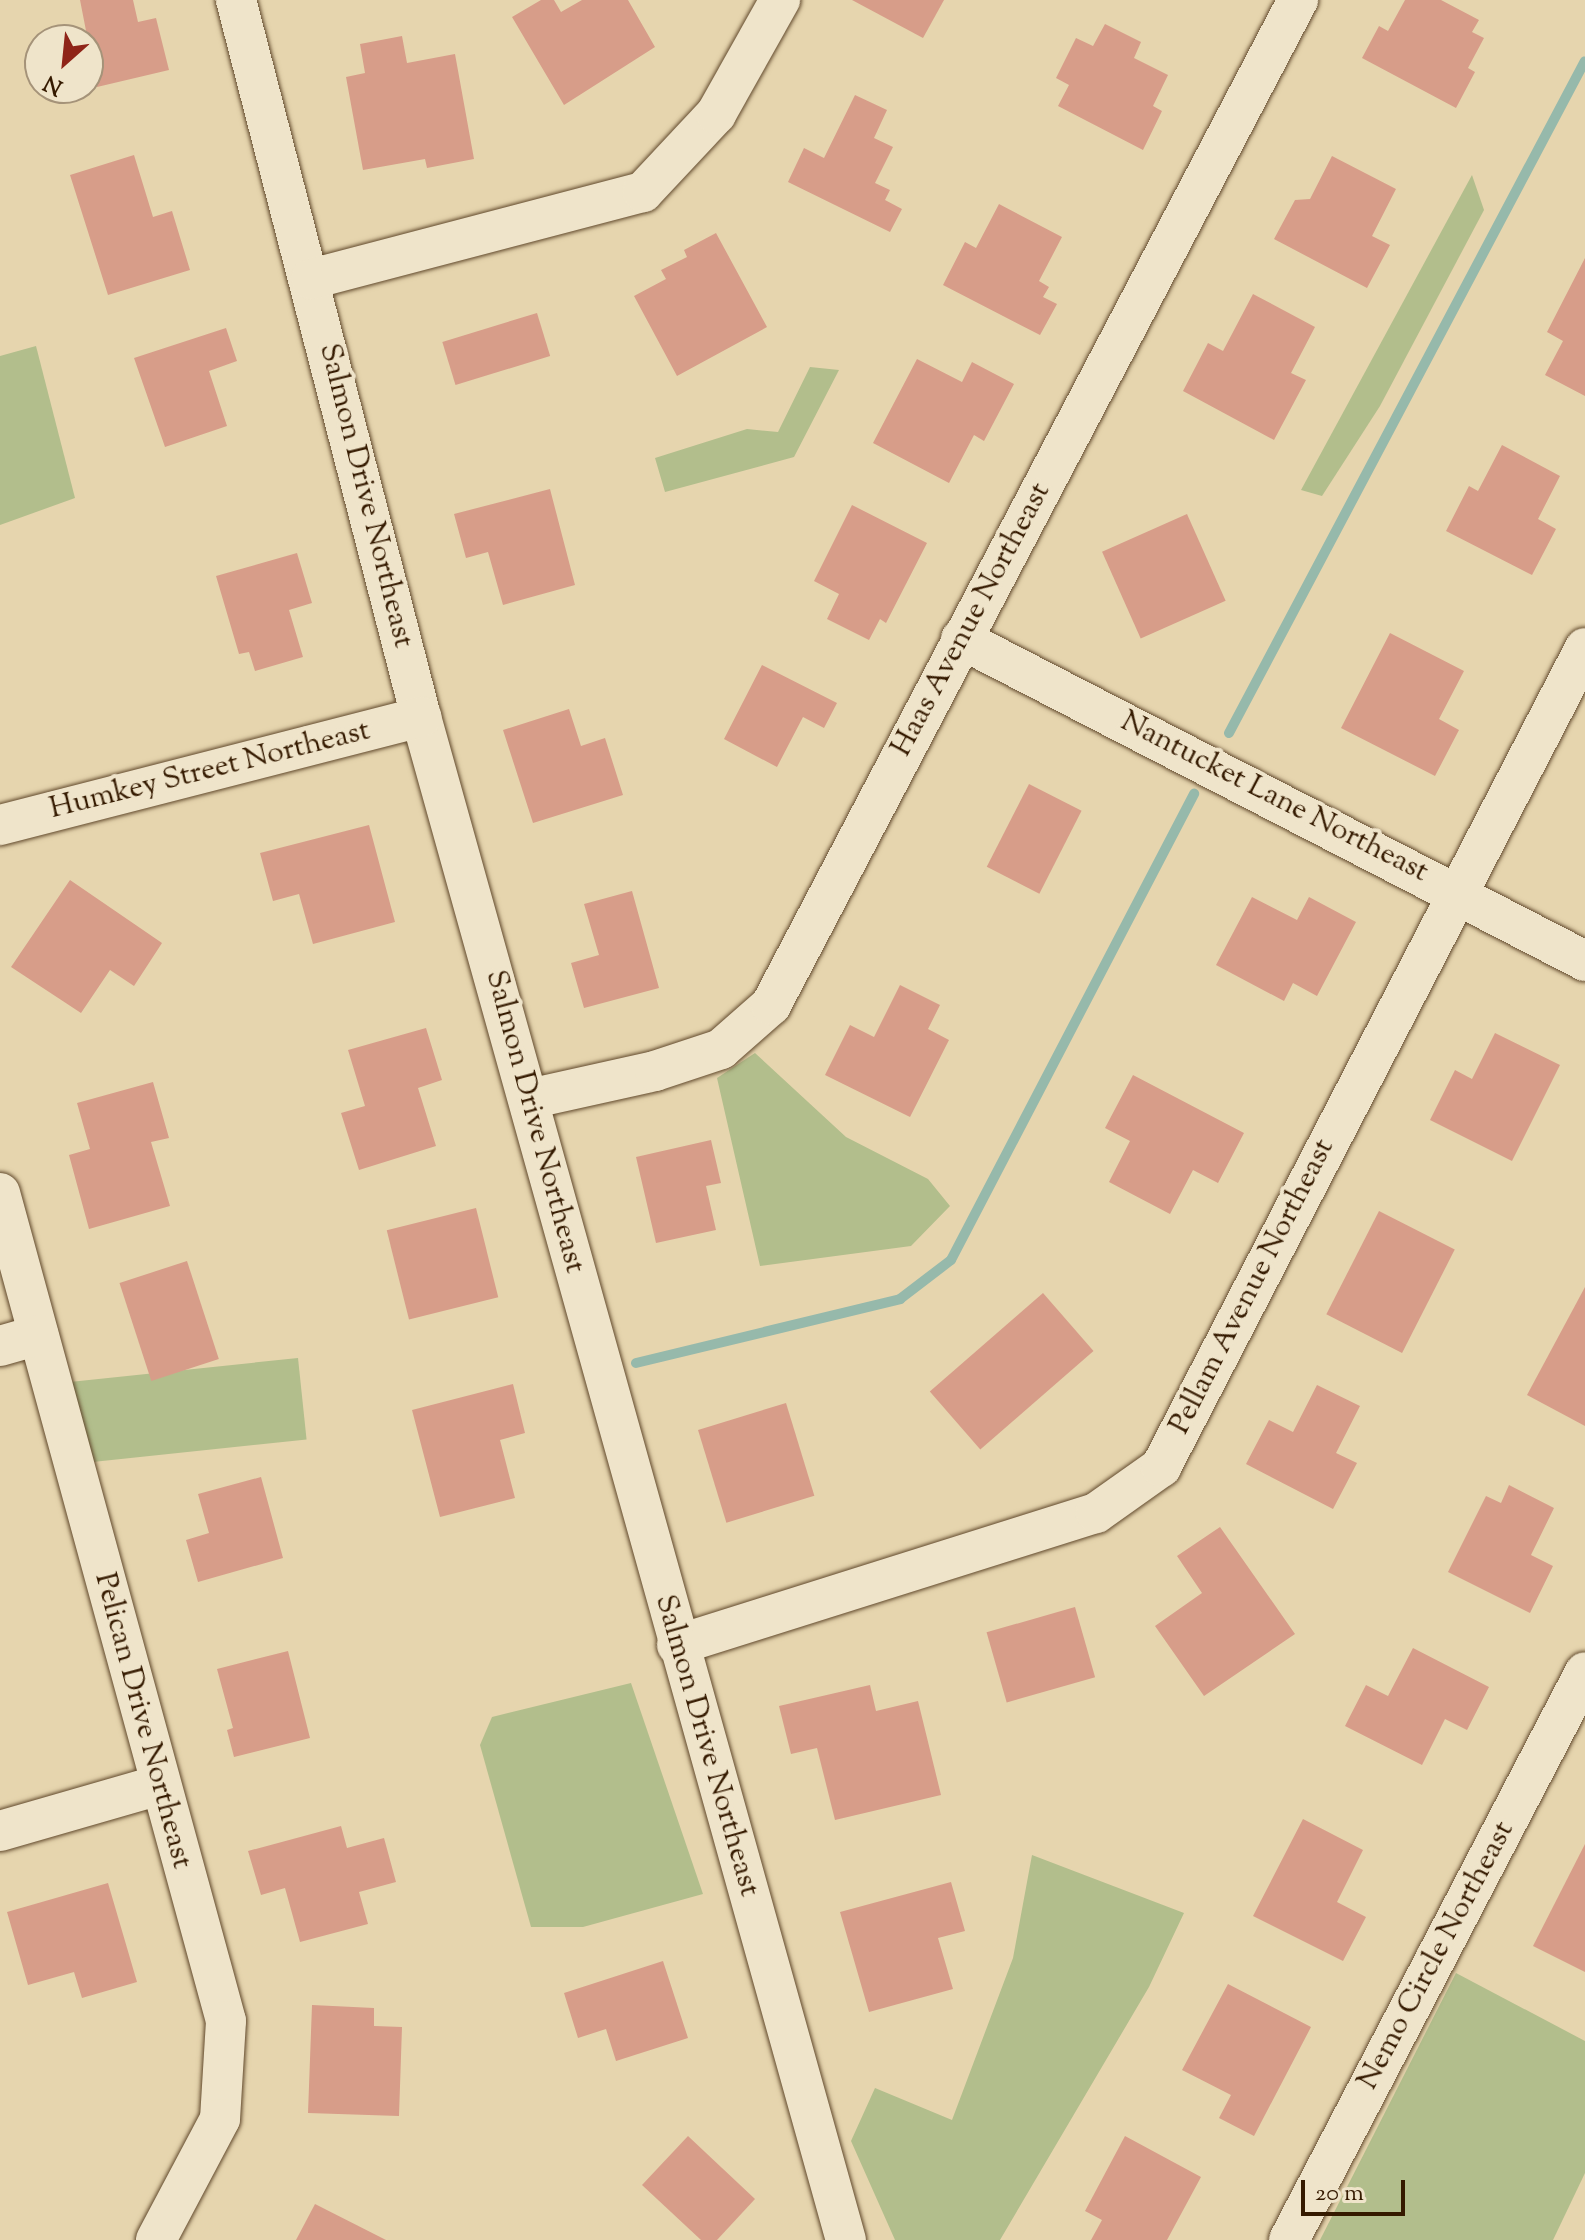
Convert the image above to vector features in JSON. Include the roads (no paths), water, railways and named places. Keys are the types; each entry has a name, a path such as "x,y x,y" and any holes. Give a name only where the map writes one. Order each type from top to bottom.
{"street":[{"name":"Salmon Drive Northeast","path":"236,0 311,279 421,717 529,1099 677,1645 846,2240"},
{"path":"311,279 643,192 716,114 780,0"},
{"name":"Haas Avenue Northeast","path":"529,1099 655,1071 721,1049 771,1005 1298,0"},
{"name":"Nantucket Lane Northeast","path":"961,639 1456,891 1585,961"},
{"name":"Pellam Avenue Northeast","path":"677,1645 1096,1513 1161,1467 1456,891 1585,648"},
{"name":"Humkey Street Northeast","path":"0,825 421,717"},
{"name":"Pelican Drive Northeast","path":"0,1193 159,1785 226,2021 220,2119 156,2240"},
{"path":"0,1346 38,1335"},
{"name":"Nemo Circle Northeast","path":"1289,2240 1585,1672"},
{"path":"0,1831 159,1785"}],"waterway":[{"path":"1229,733 1585,61"},
{"path":"636,1363 900,1299 951,1260 1194,794"}]}
